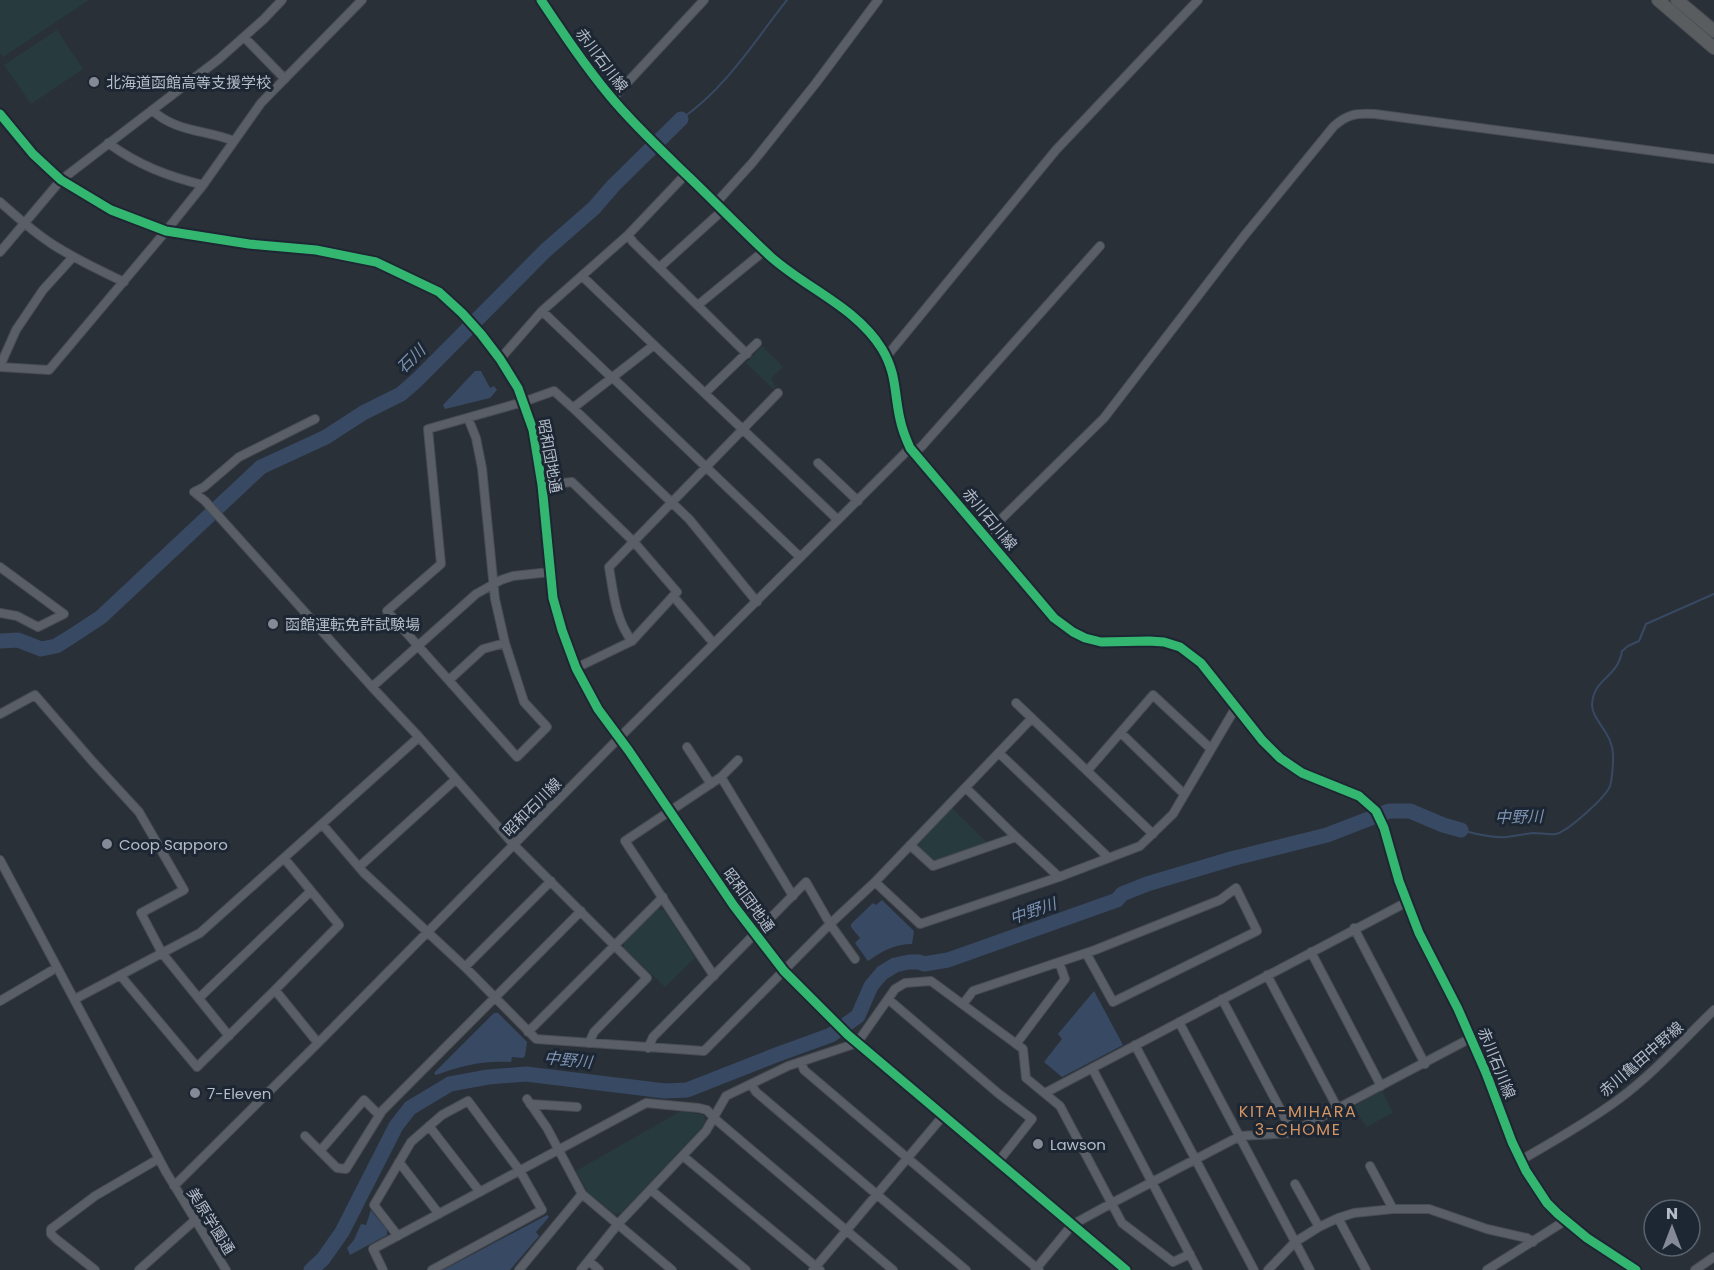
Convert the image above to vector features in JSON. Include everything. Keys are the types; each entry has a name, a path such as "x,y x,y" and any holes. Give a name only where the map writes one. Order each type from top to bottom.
{"highway":[{"path":"1658,0 1714,48"},
{"path":"1677,0 1714,32"}],"street":[{"path":"0,252 61,180 189,83 244,37 282,0"},
{"path":"73,257 43,290 16,330 0,366 49,370 203,185 261,103 362,0"},
{"name":"赤川石川線","path":"541,0 591,73 663,153 764,251 862,324 886,357 896,383 903,431 912,451 1054,618 1073,632 1101,642 1149,641 1164,642 1180,647 1201,663 1262,740 1280,758 1302,773 1359,796 1372,806 1380,817 1399,881 1419,933 1458,1009 1512,1142 1538,1190 1558,1214 1587,1238 1636,1270"},
{"path":"612,99 704,0"},
{"path":"716,203 753,162 878,0"},
{"path":"886,357 1056,150 1198,0"},
{"path":"244,37 285,79"},
{"path":"152,110 175,125 234,141"},
{"name":"昭和団地通","path":"0,114 33,154 61,180 111,210 166,231 249,244 316,250 376,262 440,292 462,313 500,358 518,388 523,402 535,439 557,615 568,650 592,699 755,935 784,971 857,1043"},
{"path":"984,536 1104,418 1244,236 1334,126 1345,117 1375,114 1714,159"},
{"path":"108,144 136,162 203,185"},
{"path":"500,358 542,311 628,235 686,174"},
{"path":"0,202 24,224 51,243 73,257 124,282"},
{"path":"660,267 723,210"},
{"path":"628,235 747,354"},
{"name":"昭和石川線","path":"174,1186 800,557 912,451 922,447 1100,246"},
{"path":"698,305 764,251"},
{"path":"582,276 838,520"},
{"path":"542,311 800,557"},
{"path":"705,393 757,343"},
{"path":"573,408 654,345"},
{"path":"468,418 476,438 482,468 497,612 524,702 547,728 517,757 387,611 441,564 428,429 555,391 688,519 757,602"},
{"path":"632,641 621,620 612,590 609,567 778,393"},
{"path":"315,419 238,457 204,487 194,492 221,518 514,845 647,978 594,1032 589,1043"},
{"path":"818,463 858,501"},
{"path":"542,485 572,482 634,542 677,592 632,641 576,668"},
{"path":"0,567 64,614 38,627 17,616 0,613"},
{"path":"372,687 476,594 513,576 550,572"},
{"path":"673,596 710,639"},
{"path":"449,680 483,649 505,643"},
{"path":"1088,770 1153,694 1211,749"},
{"path":"0,714 36,695 139,812 184,890 141,913 162,953 229,1036"},
{"path":"1016,703 1153,834"},
{"path":"875,882 920,924 1059,877 1140,846 1173,814 1236,707"},
{"path":"322,824 359,867 536,1039 704,1051 875,882 1032,718"},
{"path":"1121,733 1184,794"},
{"path":"75,999 200,933 419,737"},
{"path":"687,747 711,784"},
{"path":"999,753 1109,858"},
{"path":"714,976 625,842 721,777 738,760"},
{"path":"721,777 793,896"},
{"path":"359,867 456,779"},
{"path":"966,788 1059,877"},
{"path":"910,845 933,866 1016,837"},
{"path":"120,975 197,1067 339,925 284,858"},
{"name":"美原学園通","path":"0,860 174,1186 226,1270"},
{"path":"465,968 551,881"},
{"path":"648,1048 652,1037 806,882 830,924 855,959"},
{"path":"963,1004 973,991 1086,953 1220,900 1236,888 1257,931 1113,1002 1086,953"},
{"path":"199,998 311,891"},
{"path":"528,1032 663,897"},
{"path":"1045,1093 1407,902"},
{"path":"305,1136 337,1168 346,1169 379,1115 581,911"},
{"path":"1354,928 1425,1064"},
{"path":"1311,952 1381,1086"},
{"path":"1017,1044 1065,979 1059,962"},
{"path":"0,1001 51,971"},
{"path":"1267,975 1338,1109"},
{"path":"581,1270 618,1224 706,1131 726,1096 788,1066 857,1043 895,988 905,983 931,981 1023,1049 1026,1078 1060,1106 1122,1223 1173,1262 1190,1254"},
{"path":"275,990 318,1043"},
{"path":"888,999 999,1094 1032,1119 998,1162"},
{"path":"1222,999 1291,1133"},
{"name":"赤川亀田中野線","path":"1521,1160 1620,1098 1666,1058 1714,1010"},
{"path":"1179,1022 1310,1270"},
{"path":"801,1062 804,1070 1037,1269 1072,1225 1112,1203 1240,1136 1291,1133 1471,1038"},
{"path":"857,1043 1126,1270"},
{"path":"1135,1045 1254,1270"},
{"path":"1092,1068 1198,1270"},
{"path":"751,1084 756,1092 966,1270"},
{"path":"320,1151 364,1100 379,1115"},
{"path":"398,1236 374,1205 411,1142 442,1115 468,1101 520,1171 542,1210 432,1270"},
{"path":"577,1107 528,1101 560,1150 582,1194 672,1270"},
{"path":"383,1270 373,1249 646,1103 707,1110 892,1270"},
{"path":"683,1156 816,1269 943,1116"},
{"path":"429,1126 480,1192"},
{"path":"95,1270 56,1239 51,1234 51,1229 95,1196 153,1162"},
{"path":"399,1162 439,1214"},
{"path":"1370,1166 1393,1209"},
{"path":"1295,1184 1318,1227"},
{"path":"651,1190 746,1270"},
{"path":"519,1270 582,1194"},
{"path":"1268,1270 1295,1242 1318,1227 1354,1213 1393,1209 1435,1210 1486,1229 1527,1238 1533,1242"},
{"path":"1338,1218 1366,1270"},
{"path":"139,1270 195,1220"},
{"path":"1487,1270 1560,1224"},
{"path":"1695,1270 1714,1257"},
{"path":"589,1261 599,1270"}],"green space":[{"path":"0,0 89,0 3,57 0,53"},
{"path":"57,30 83,69 31,104 4,65"},
{"path":"762,346 783,367 771,378 776,387 773,389 746,363"},
{"path":"952,808 987,843 937,860 932,859 919,848 919,843"},
{"path":"658,909 664,910 695,958 665,987 624,948 624,943"},
{"path":"1382,1091 1393,1113 1366,1127 1354,1106"},
{"path":"681,1111 704,1115 706,1123 621,1213 615,1214 588,1193 576,1171"}],"water":[{"path":"475,371 481,371 490,388 494,386 497,390 490,398 445,409 443,405"},
{"path":"882,900 914,931 912,944 889,949 868,961 855,943 860,938 851,924 873,903 876,905"},
{"path":"1094,991 1123,1045 1062,1077 1044,1062 1062,1039 1058,1034"},
{"path":"494,1013 498,1013 527,1042 525,1056 523,1058 512,1057 511,1062 473,1064 436,1075 434,1073"},
{"path":"371,1210 387,1230 387,1235 350,1255 347,1248 354,1240 361,1224 366,1225"},
{"path":"547,1215 549,1217 536,1232 539,1236 510,1270 443,1270"}],"waterway":[{"name":"石川","path":"681,119 697,107 725,79 787,0"},
{"name":"石川","path":"0,641 18,640 41,649 56,646 69,638 101,617 261,467 326,437 363,413 401,394 545,251 594,208 681,119"},
{"name":"中野川","path":"1461,830 1500,837 1533,833 1556,834 1562,832 1586,813 1602,798 1610,786 1613,762 1611,742 1593,711 1593,696 1597,689 1616,667 1622,651 1639,641 1646,624 1714,594"},
{"name":"中野川","path":"311,1270 323,1259 342,1232 396,1126 410,1108 450,1084 488,1077 526,1074 665,1091 687,1090 831,1035 858,1016 871,986 882,973 895,965 948,960 1117,900 1122,894 1147,884 1231,859 1327,835 1389,811 1410,811 1461,830"}],"cycle path":[{"path":"541,0 601,85 648,138 771,257 845,310 871,334 887,358 901,423 910,448 1054,618 1073,632 1101,642 1149,641 1164,642 1180,647 1201,663 1262,740 1280,758 1302,773 1359,796 1376,811 1384,828 1399,881 1419,933 1458,1009 1526,1171 1547,1203 1558,1214 1587,1238 1636,1270"},
{"path":"0,114 33,154 61,180 111,210 166,231 249,244 316,250 376,262 439,292 462,313 500,359 518,388 533,430 542,485 553,598 576,668 598,709 734,906 784,971 848,1035 1126,1270"}],"place":[{"name":"北海道函館高等支援学校","path":"94,82"},
{"name":"函館運転免許試験場","path":"273,624"},
{"name":"Coop Sapporo","path":"107,844"},
{"name":"7-Eleven","path":"195,1093"},
{"name":"Lawson","path":"1038,1144"}],"district":[{"name":"KITA-MIHARA 3-CHOME","path":"1298,1120"}]}
